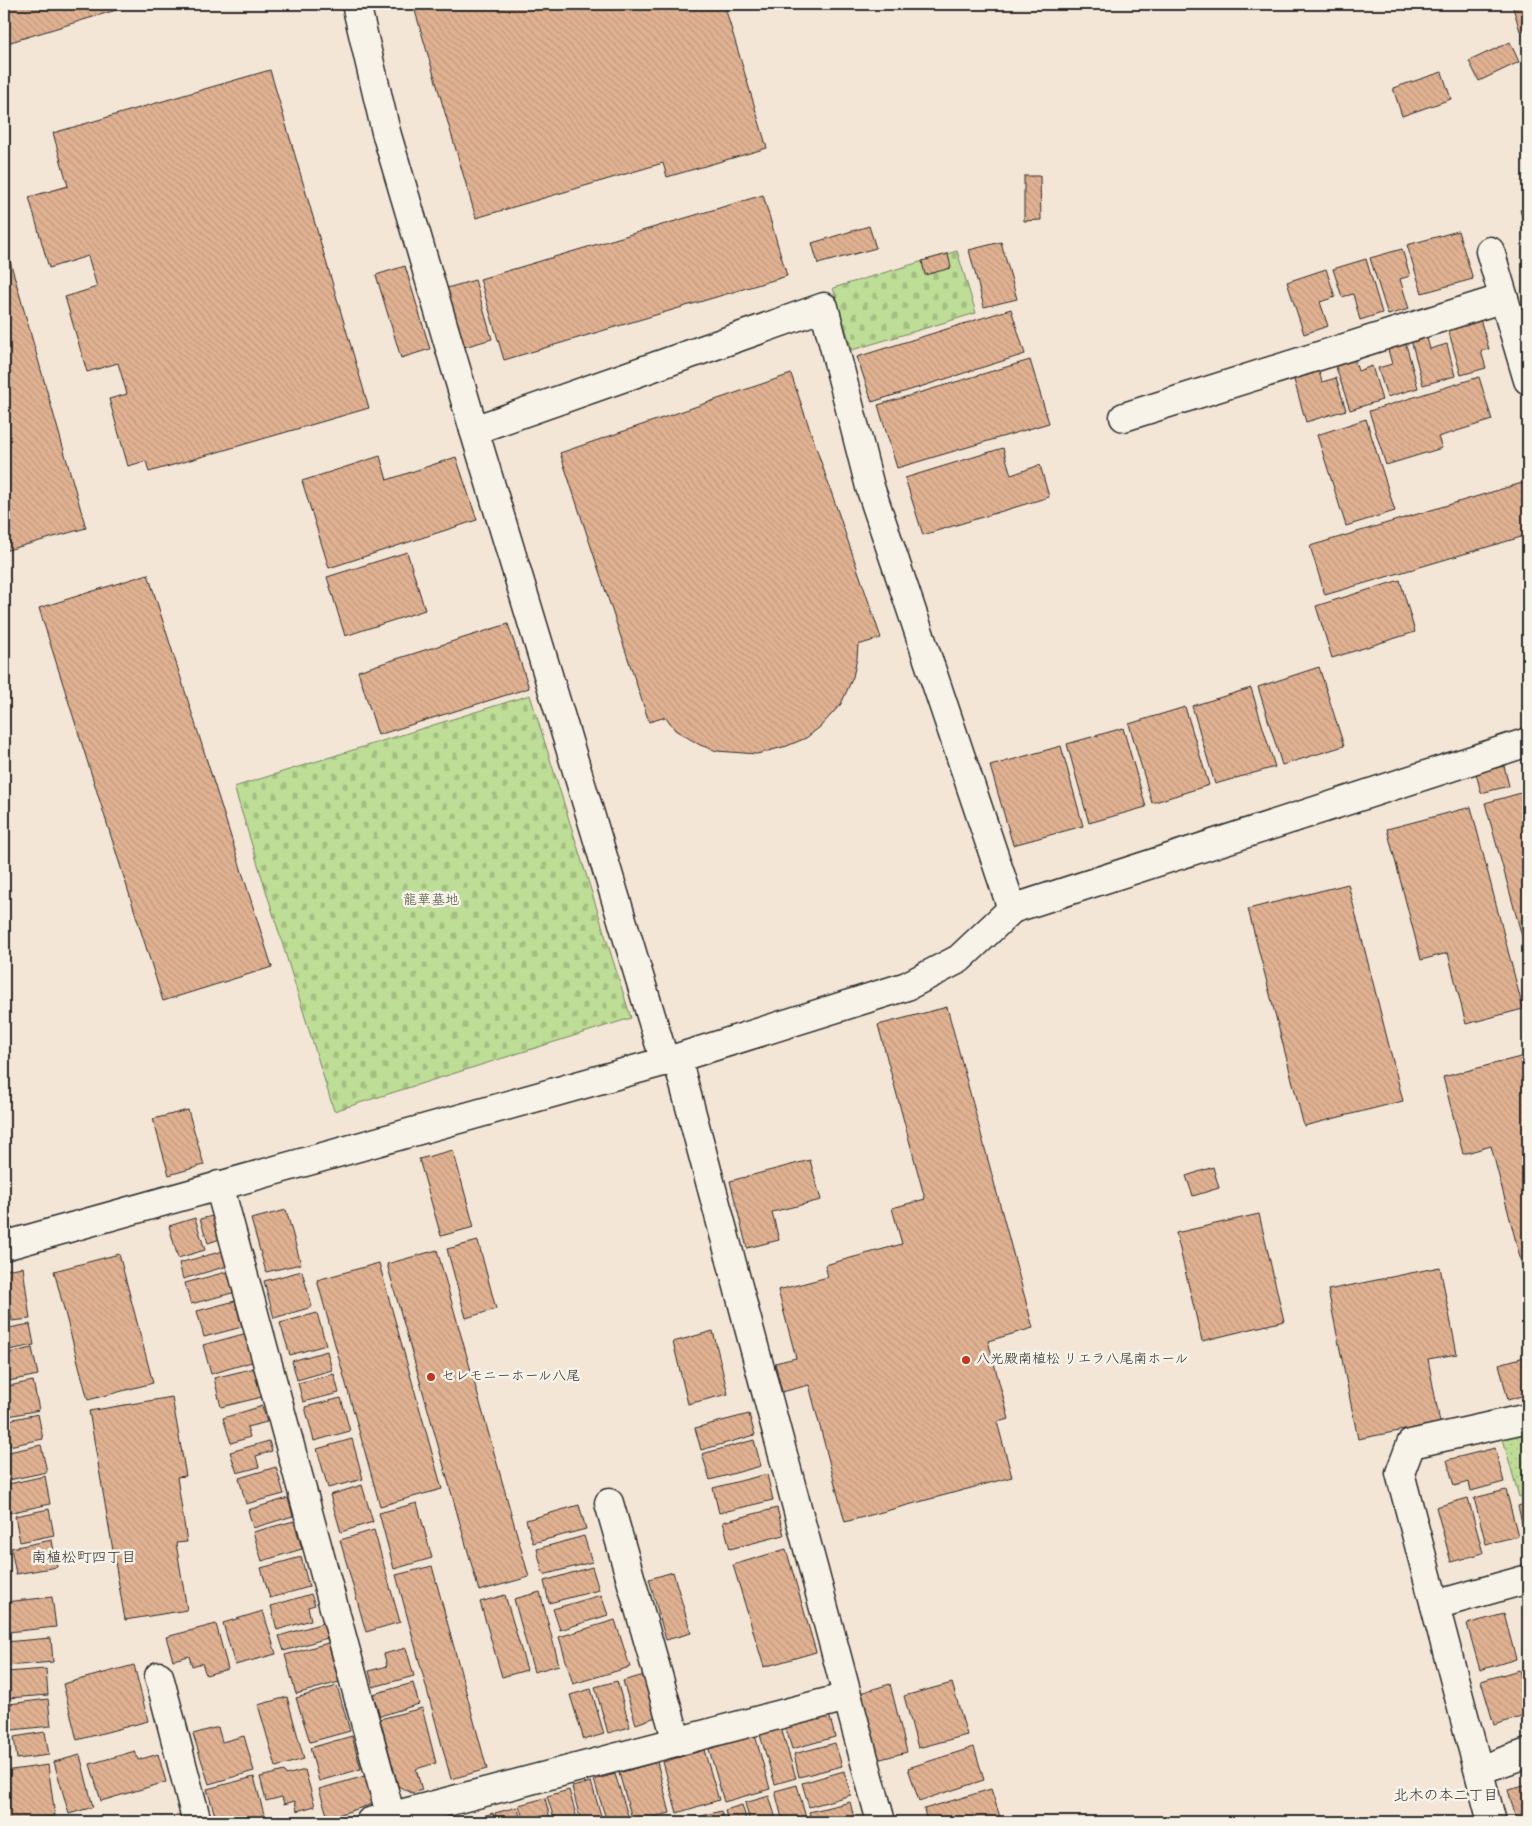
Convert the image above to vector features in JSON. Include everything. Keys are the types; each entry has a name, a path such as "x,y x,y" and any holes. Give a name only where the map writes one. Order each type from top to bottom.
{"street":[{"path":"356,4 386,132 474,430 671,1060 881,1822"},
{"path":"1490,251 1528,380"},
{"path":"1124,417 1504,298"},
{"path":"474,430 824,307 870,487 1012,909"},
{"path":"4,1246 671,1060 907,986 959,959 1012,909 1528,742"},
{"path":"219,1185 381,1820 848,1697"},
{"path":"1492,1822 1400,1473 1411,1444 1528,1418"},
{"path":"609,1503 677,1742"},
{"path":"1436,1606 1528,1579"},
{"path":"159,1676 197,1822"},
{"path":"1479,1770 1528,1753"}],"green space":[{"path":"957,251 976,313 852,350 833,288"},
{"name":"龍華墓地","path":"530,695 631,1018 334,1111 234,787"},
{"path":"1528,1432 1528,1495 1519,1497 1503,1439"}],"building":[{"path":"10,4 136,4 4,44 4,9 11,7"},
{"path":"413,4 724,4 767,148 667,177 663,163 476,218"},
{"path":"1451,4 1466,4 1452,7"},
{"path":"1512,4 1528,4 1528,29 1520,31"},
{"path":"1510,42 1519,62 1479,81 1469,61"},
{"path":"270,70 369,408 149,472 146,461 128,466 109,399 127,394 118,363 87,372 65,297 97,287 88,256 49,268 29,197 68,186 53,133"},
{"path":"1442,72 1451,99 1402,116 1393,88"},
{"path":"1024,176 1040,176 1041,220 1024,221"},
{"path":"763,195 787,276 504,360 480,279"},
{"path":"1528,207 1528,239 1520,210"},
{"path":"869,226 876,248 818,264 812,243"},
{"path":"1458,231 1473,279 1422,293 1407,245"},
{"path":"4,240 86,528 4,551"},
{"path":"1001,242 1017,299 984,307 969,250"},
{"path":"1402,249 1410,276 1400,279 1409,309 1388,315 1370,258"},
{"path":"948,254 951,268 925,275 922,261"},
{"path":"1366,259 1382,313 1360,320 1353,294 1342,297 1333,269"},
{"path":"405,266 430,349 401,358 376,275"},
{"path":"1326,269 1335,297 1320,302 1328,326 1304,334 1287,282"},
{"path":"475,280 492,339 464,347 447,288"},
{"path":"1011,309 1025,354 872,402 857,357"},
{"path":"1480,319 1489,349 1481,351 1486,368 1461,375 1448,329"},
{"path":"1425,331 1430,349 1447,344 1455,376 1423,385 1410,336"},
{"path":"1405,341 1418,388 1387,397 1378,368 1392,364 1387,346"},
{"path":"1352,352 1358,371 1372,366 1382,400 1350,410 1333,358"},
{"path":"1030,360 1049,423 897,468 878,405"},
{"path":"1317,365 1322,382 1336,378 1346,410 1306,422 1292,373"},
{"path":"791,374 881,638 858,645 853,677 841,704 820,727 806,738 787,746 757,754 717,751 700,745 675,730 666,717 649,722 560,453"},
{"path":"1479,377 1492,420 1438,437 1442,448 1386,465 1369,411"},
{"path":"1366,419 1395,511 1346,526 1317,435"},
{"path":"1003,448 1011,475 1040,465 1049,497 923,535 905,478"},
{"path":"380,456 387,480 456,457 477,520 329,568 302,481"},
{"path":"1522,483 1528,504 1528,535 1325,595 1310,546"},
{"path":"407,552 425,610 345,636 327,577"},
{"path":"148,574 272,967 163,1001 39,608"},
{"path":"1400,580 1415,632 1332,658 1316,606"},
{"path":"508,624 529,688 378,735 358,671"},
{"path":"1319,667 1344,746 1282,765 1258,687"},
{"path":"1251,688 1275,767 1215,784 1192,706"},
{"path":"1185,707 1209,785 1152,803 1129,724"},
{"path":"1123,728 1146,807 1089,823 1067,744"},
{"path":"1061,746 1083,826 1013,845 990,766"},
{"path":"1504,766 1509,786 1481,793 1476,773"},
{"path":"1528,791 1528,958 1485,803"},
{"path":"1471,807 1523,1009 1466,1024 1448,953 1421,960 1387,829"},
{"path":"1348,884 1403,1101 1304,1126 1248,909"},
{"path":"947,1007 1033,1328 988,1341 1009,1419 997,1422 1012,1477 845,1522 809,1385 782,1392 775,1363 796,1358 778,1290 828,1277 825,1265 902,1244 892,1208 925,1199 878,1025"},
{"path":"1528,1055 1528,1288 1491,1146 1463,1154 1443,1077"},
{"path":"188,1110 204,1165 169,1175 153,1119"},
{"path":"453,1150 474,1227 441,1236 419,1159"},
{"path":"810,1160 821,1200 772,1212 779,1240 747,1248 730,1181"},
{"path":"1213,1167 1219,1188 1193,1196 1186,1176"},
{"path":"286,1210 301,1264 266,1272 251,1219"},
{"path":"1259,1214 1284,1321 1202,1341 1176,1233"},
{"path":"217,1215 223,1238 208,1243 200,1219"},
{"path":"195,1218 205,1250 178,1258 169,1226"},
{"path":"478,1241 496,1309 466,1318 447,1249"},
{"path":"227,1250 231,1265 183,1279 179,1263"},
{"path":"437,1250 529,1577 479,1591 387,1264"},
{"path":"119,1254 153,1383 88,1400 54,1271"},
{"path":"379,1263 442,1489 380,1506 317,1280"},
{"path":"23,1267 30,1319 12,1321 4,1270"},
{"path":"1440,1267 1457,1354 1428,1359 1440,1423 1358,1439 1328,1290"},
{"path":"230,1271 236,1292 191,1304 185,1283"},
{"path":"302,1271 312,1307 274,1318 264,1281"},
{"path":"235,1301 242,1327 204,1337 197,1311"},
{"path":"4,1304 7,1321 4,1322"},
{"path":"317,1313 326,1345 290,1355 280,1323"},
{"path":"30,1324 34,1345 4,1351 4,1329"},
{"path":"713,1331 728,1394 688,1404 673,1342"},
{"path":"247,1333 255,1361 211,1374 203,1345"},
{"path":"32,1348 38,1375 4,1382 4,1354"},
{"path":"327,1351 332,1370 297,1380 292,1361"},
{"path":"1528,1356 1528,1394 1508,1400 1499,1364"},
{"path":"255,1368 262,1397 221,1407 214,1378"},
{"path":"334,1374 339,1393 303,1402 298,1383"},
{"path":"33,1381 39,1410 4,1417 4,1387"},
{"path":"172,1397 186,1476 177,1477 187,1542 176,1543 187,1610 125,1620 89,1411"},
{"path":"341,1398 350,1431 314,1441 305,1407"},
{"path":"262,1406 267,1422 247,1427 250,1437 231,1443 223,1418"},
{"path":"38,1414 43,1439 4,1447 4,1421"},
{"path":"749,1414 755,1435 701,1450 695,1428"},
{"path":"352,1439 363,1479 328,1488 317,1449"},
{"path":"754,1440 761,1466 710,1480 702,1454"},
{"path":"269,1441 272,1451 256,1456 259,1467 237,1473 230,1452"},
{"path":"41,1445 47,1472 4,1481 4,1453"},
{"path":"1495,1448 1504,1482 1471,1491 1469,1482 1454,1486 1447,1460"},
{"path":"276,1467 284,1494 246,1504 239,1478"},
{"path":"767,1474 773,1500 719,1513 713,1488"},
{"path":"45,1476 50,1504 8,1513 4,1485"},
{"path":"362,1485 373,1522 341,1532 330,1495"},
{"path":"1506,1490 1518,1536 1486,1544 1474,1498"},
{"path":"288,1498 293,1516 253,1528 248,1510"},
{"path":"1468,1498 1483,1553 1451,1562 1436,1507"},
{"path":"417,1503 432,1558 394,1569 379,1513"},
{"path":"1528,1503 1528,1548 1518,1506"},
{"path":"579,1505 586,1529 533,1543 526,1520"},
{"path":"777,1508 784,1535 730,1549 723,1522"},
{"path":"49,1509 54,1535 20,1542 15,1516"},
{"path":"294,1521 302,1549 262,1561 253,1532"},
{"path":"374,1530 400,1622 366,1632 340,1540"},
{"path":"584,1536 592,1562 543,1575 537,1549"},
{"path":"52,1540 57,1567 16,1574 11,1548"},
{"path":"786,1549 816,1652 764,1667 733,1565"},
{"path":"301,1557 309,1587 270,1598 261,1568"},
{"path":"432,1566 487,1769 451,1779 396,1575"},
{"path":"592,1567 599,1590 549,1603 544,1581"},
{"path":"673,1572 691,1633 666,1640 649,1579"},
{"path":"540,1592 559,1665 534,1672 514,1599"},
{"path":"311,1594 315,1605 308,1607 311,1620 277,1630 271,1606"},
{"path":"505,1595 527,1670 502,1677 480,1602"},
{"path":"601,1595 608,1615 560,1630 553,1609"},
{"path":"52,1597 56,1627 8,1632 5,1602"},
{"path":"263,1611 276,1654 235,1665 223,1623"},
{"path":"1528,1612 1528,1630 1523,1613"},
{"path":"1504,1614 1516,1659 1480,1670 1467,1624"},
{"path":"615,1620 630,1667 573,1684 559,1637"},
{"path":"323,1623 327,1638 284,1651 279,1636"},
{"path":"216,1624 228,1669 206,1675 202,1663 192,1666 189,1656 173,1660 166,1637"},
{"path":"51,1638 53,1662 7,1666 5,1642"},
{"path":"328,1643 339,1682 296,1694 285,1655"},
{"path":"406,1648 414,1676 373,1687 369,1671 387,1666 384,1654"},
{"path":"134,1665 148,1721 77,1740 63,1684"},
{"path":"1528,1665 1528,1683 1523,1667"},
{"path":"46,1669 48,1695 9,1698 6,1672"},
{"path":"1519,1670 1528,1703 1528,1715 1494,1725 1481,1681"},
{"path":"644,1675 656,1717 636,1724 623,1681"},
{"path":"617,1681 630,1727 608,1733 595,1687"},
{"path":"413,1683 419,1704 380,1716 373,1694"},
{"path":"952,1683 967,1735 918,1748 904,1696"},
{"path":"890,1684 907,1752 877,1760 860,1693"},
{"path":"337,1686 350,1731 310,1742 296,1698"},
{"path":"591,1689 604,1734 584,1740 570,1695"},
{"path":"287,1697 304,1759 276,1767 258,1705"},
{"path":"48,1699 51,1726 12,1730 9,1704"},
{"path":"422,1708 436,1763 416,1769 422,1790 412,1793 398,1786 380,1719"},
{"path":"829,1714 835,1737 792,1749 785,1726"},
{"path":"218,1727 222,1742 244,1736 254,1771 209,1784 193,1734"},
{"path":"781,1728 796,1778 775,1784 760,1735"},
{"path":"45,1732 49,1755 17,1759 14,1737"},
{"path":"755,1735 770,1789 724,1802 709,1749"},
{"path":"352,1736 361,1769 319,1781 310,1748"},
{"path":"835,1743 842,1766 799,1777 794,1754"},
{"path":"974,1747 984,1780 919,1801 908,1768"},
{"path":"704,1750 719,1800 677,1813 663,1762"},
{"path":"135,1751 138,1760 158,1754 166,1782 101,1801 90,1764"},
{"path":"80,1755 93,1807 69,1814 54,1762"},
{"path":"657,1762 670,1813 633,1822 619,1773"},
{"path":"48,1765 55,1816 4,1822 4,1771"},
{"path":"305,1770 315,1806 297,1811 295,1801 284,1804 282,1797 266,1801 260,1777 284,1771 286,1775"},
{"path":"844,1771 851,1795 809,1807 802,1783"},
{"path":"615,1774 630,1822 607,1822 594,1780"},
{"path":"365,1776 373,1804 328,1818 319,1789"},
{"path":"254,1777 265,1818 251,1822 242,1822 241,1815 232,1818 234,1822 217,1822 207,1789"},
{"path":"591,1782 603,1822 581,1822 572,1787"},
{"path":"797,1785 807,1822 783,1822 775,1791"},
{"path":"1528,1785 1528,1822 1517,1822 1508,1790"},
{"path":"991,1789 1001,1820 994,1822 927,1822 924,1809"},
{"path":"569,1790 578,1822 555,1822 547,1796"},
{"path":"769,1796 777,1822 750,1822 745,1803"},
{"path":"545,1798 551,1822 524,1822 519,1805"},
{"path":"850,1802 855,1822 812,1822 809,1812"},
{"path":"742,1805 747,1822 728,1822 725,1810"},
{"path":"517,1807 522,1822 498,1822 495,1813"},
{"path":"721,1811 724,1822 704,1822 702,1816"},
{"path":"493,1813 495,1822 471,1822 470,1820"},
{"path":"698,1816 700,1822 681,1822 681,1821"},
{"path":"163,1819 164,1822 149,1822"}],"place":[{"name":"八光殿南植松 リエラ八尾南ホール","path":"966,1360"},
{"name":"セレモニーホール八尾","path":"431,1377"}],"district":[{"name":"南植松町四丁目","path":"84,1559"},
{"name":"北木の本二丁目","path":"1446,1797"}]}
